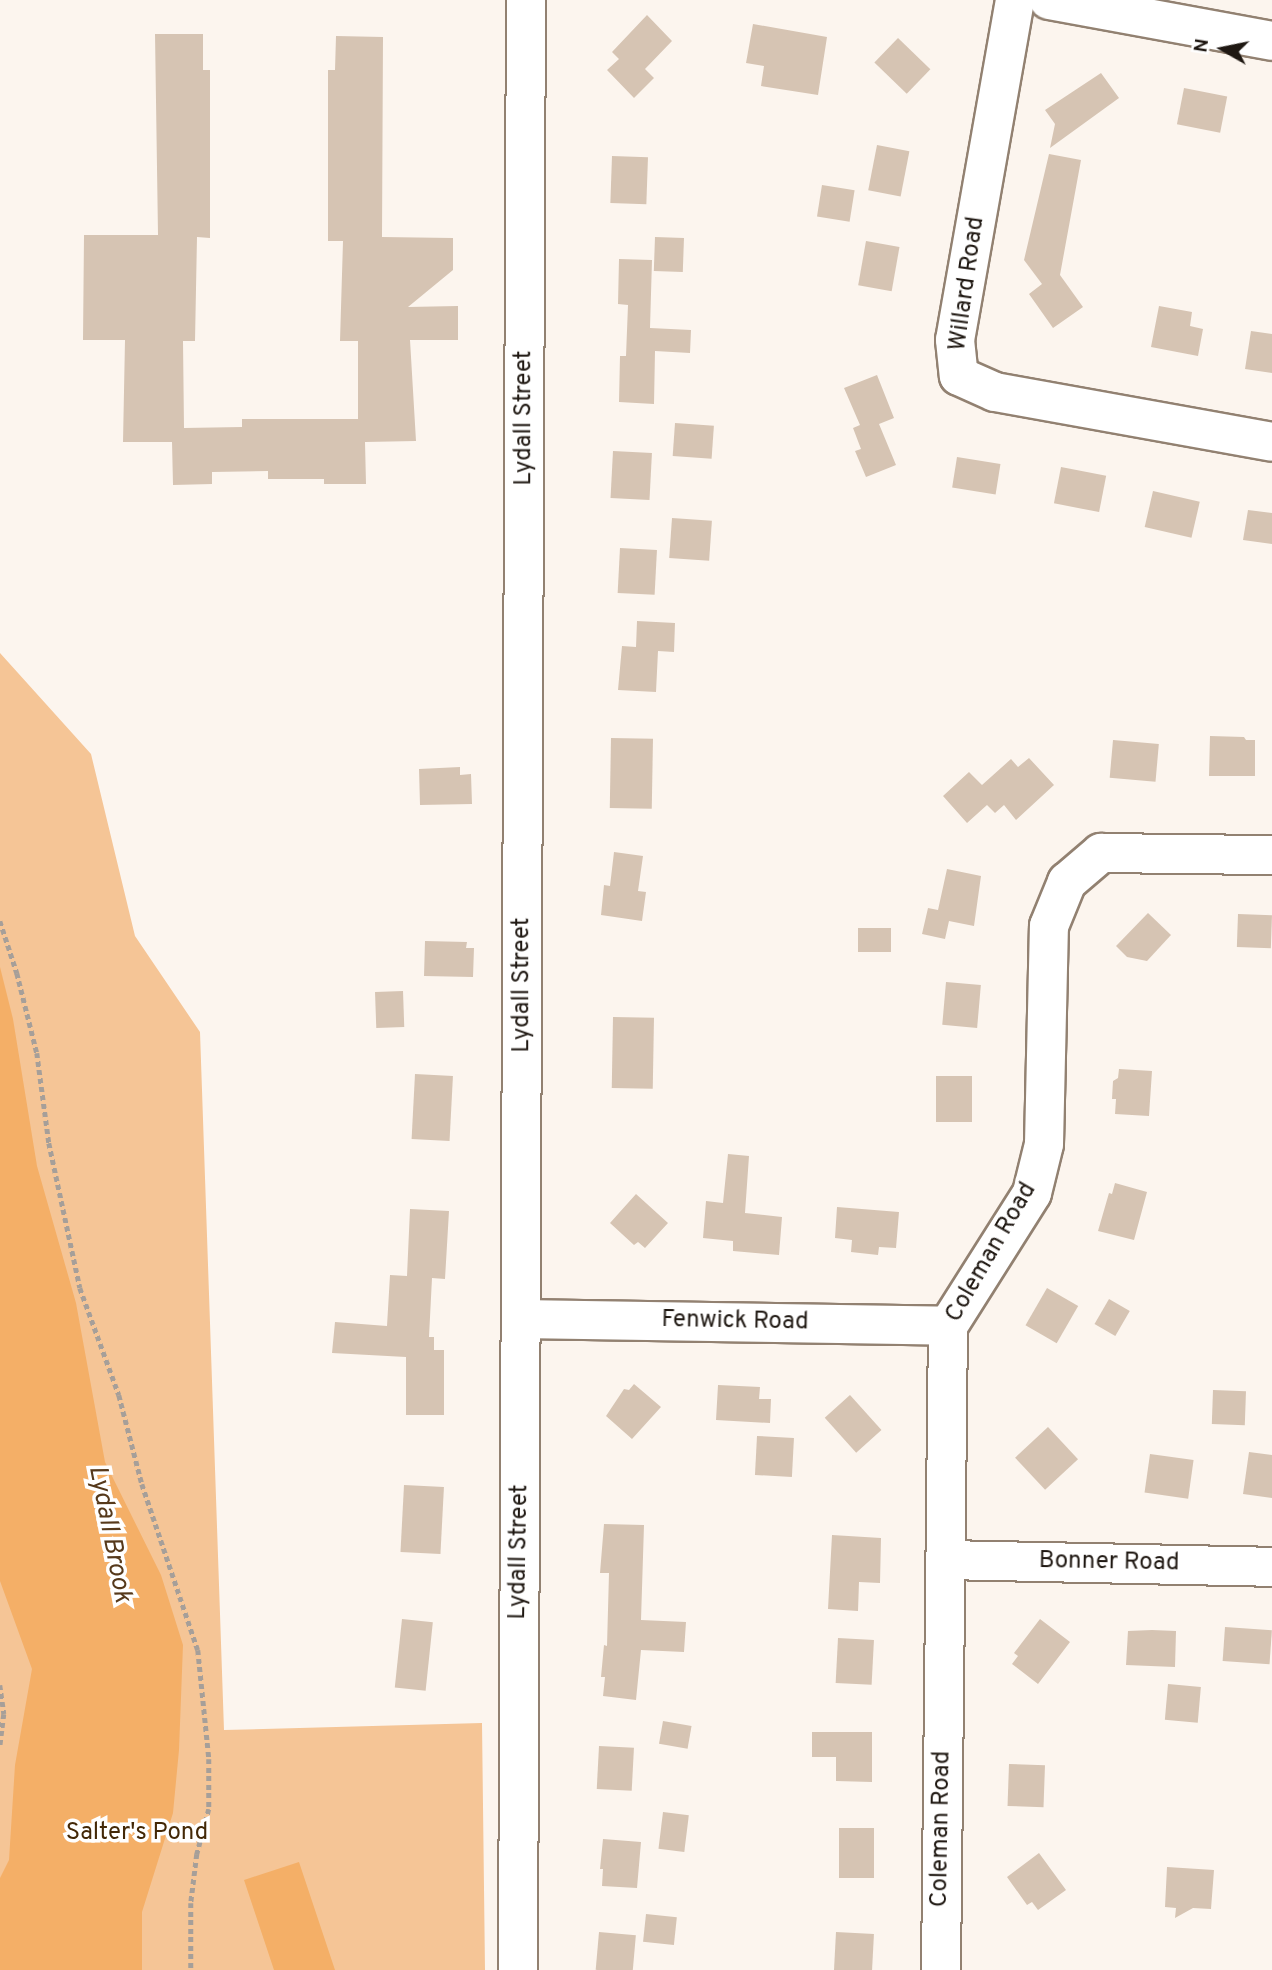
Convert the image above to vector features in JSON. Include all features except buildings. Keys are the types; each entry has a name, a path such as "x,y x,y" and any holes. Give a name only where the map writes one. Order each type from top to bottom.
{"street":[{"name":"Lydall Street","path":"518,1970 523,1319 526,0"},
{"name":"Willard Road","path":"1015,0 956,341 959,376 996,391 1272,442"},
{"path":"1049,0 1272,41"},
{"name":"Coleman Road","path":"941,1970 948,1326 1032,1193 1044,1144 1049,926 1067,882 1101,853 1272,855"},
{"name":"Fenwick Road","path":"523,1319 948,1326"},
{"name":"Bonner Road","path":"945,1560 1272,1567"}],"path":[{"path":"0,921 17,973 37,1053 49,1143 80,1288 119,1395 142,1484 198,1650 209,1759 209,1809 195,1867 191,1903 191,1970"},
{"path":"0,1685 4,1714 0,1747"}],"green space":[{"name":"Salter's Pond","path":"0,653 91,754 135,936 200,1032 224,1730 482,1723 485,1970 0,1970"}],"water":[{"name":"Salter's Pond","path":"0,967 13,1019 37,1166 76,1303 105,1462 161,1575 183,1645 179,1750 173,1813 142,1912 142,1970 0,1970 0,1878 9,1860 15,1765 32,1669 0,1581"},
{"path":"299,1862 335,1970 274,1970 244,1880"}],"water label":[{"name":"Lydall Brook","path":"109,1534"}]}
